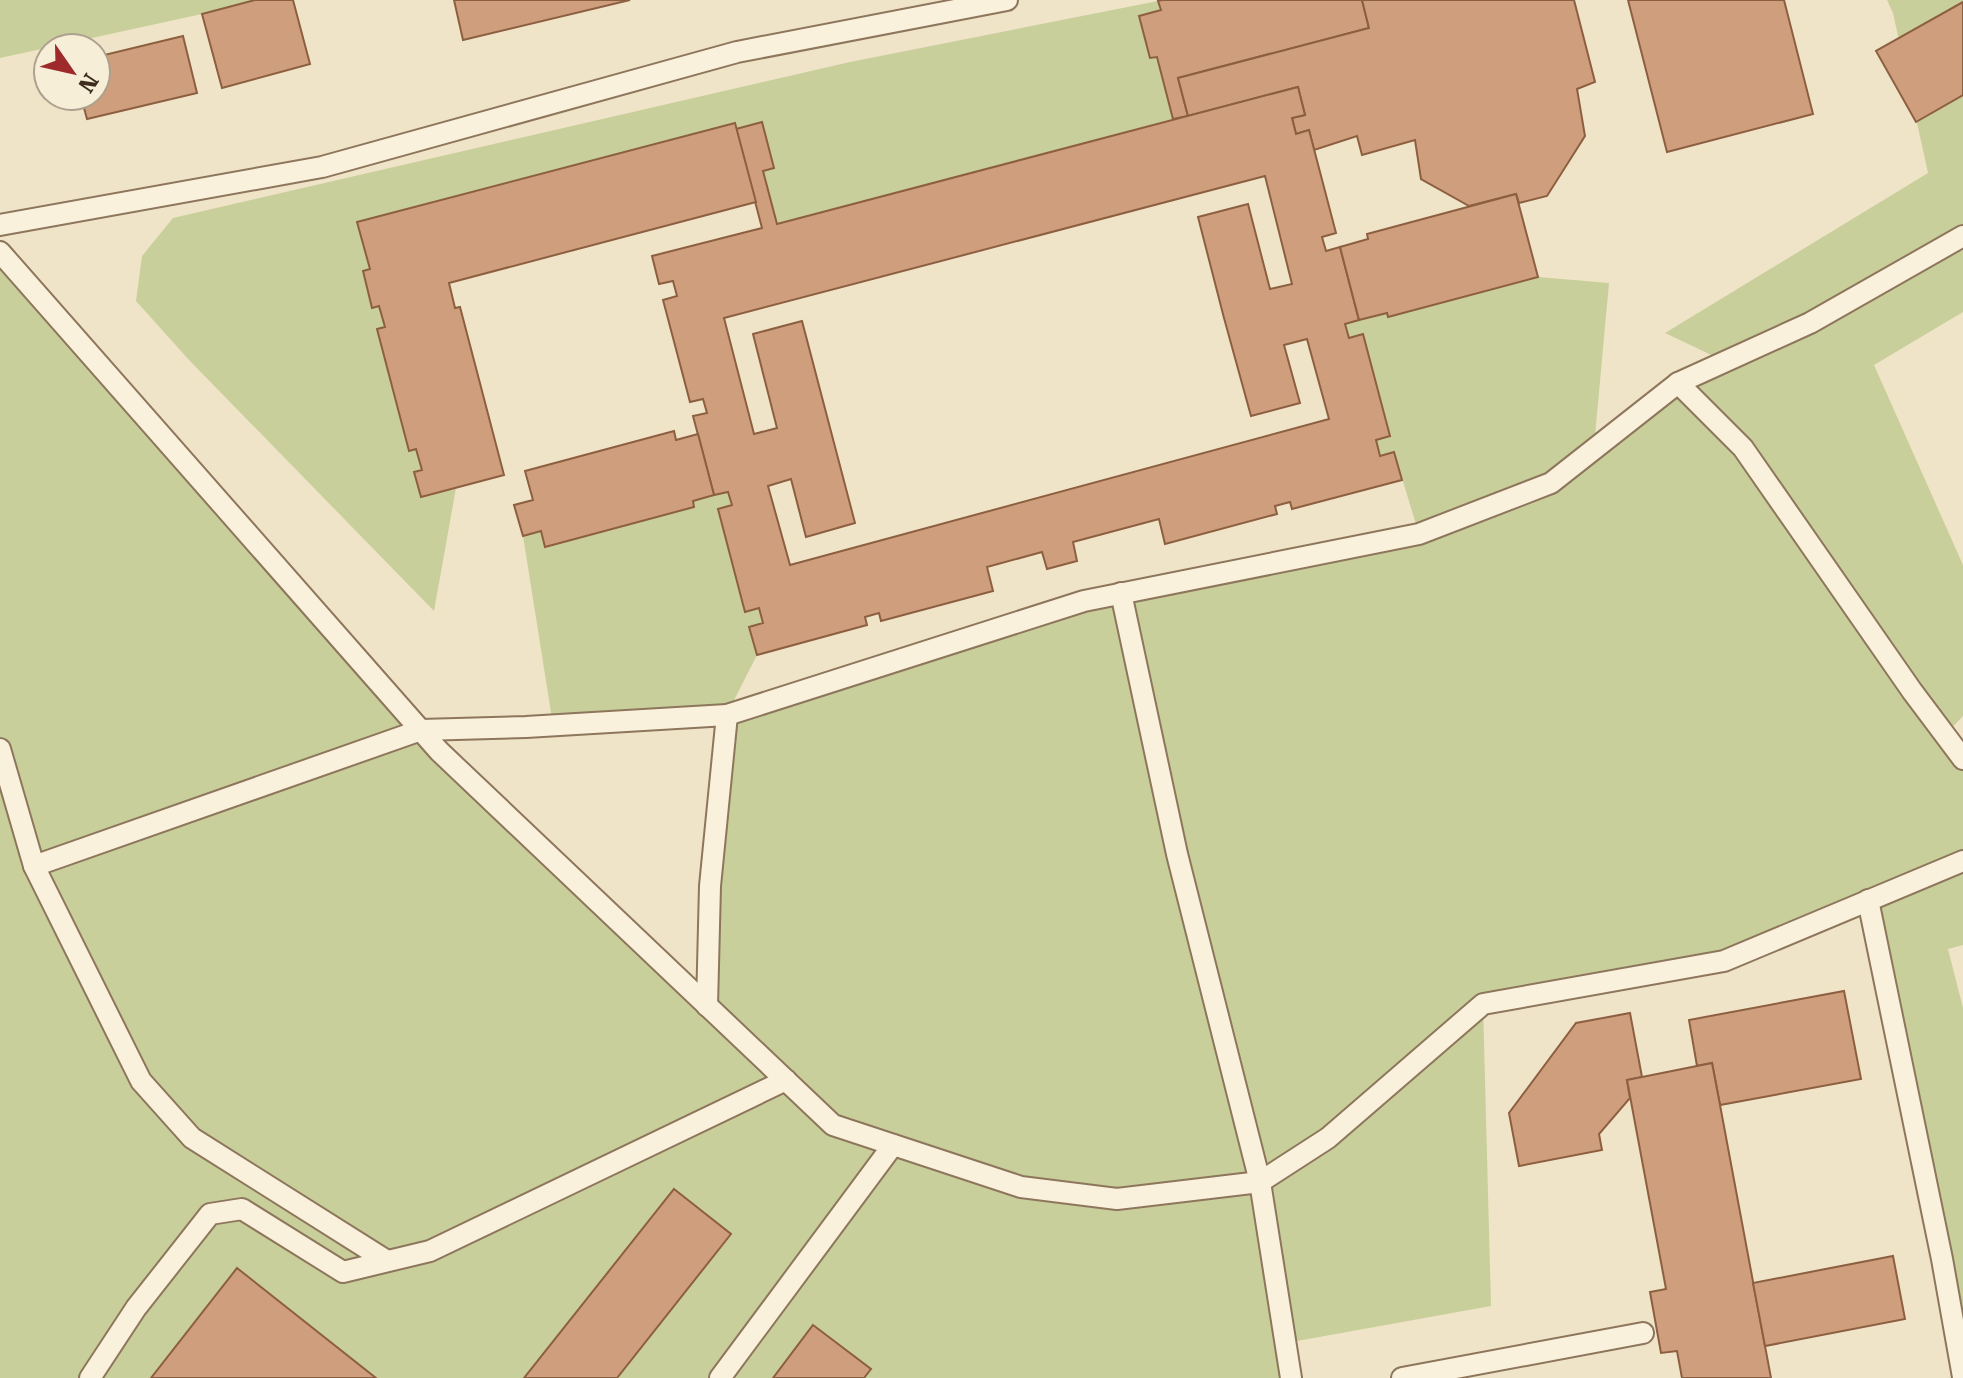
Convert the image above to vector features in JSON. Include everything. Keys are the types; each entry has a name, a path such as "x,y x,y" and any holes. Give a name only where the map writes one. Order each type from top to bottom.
{"lane":[{"path":"0,225 322,167 737,52 931,7 1007,0"},
{"path":"34,866 421,730 727,715 1084,601 1419,534 1551,483 1678,383 1810,323 1963,236"},
{"path":"0,252 450,762 833,1125 1021,1187 1117,1199 1260,1182 1328,1138 1483,1004 1724,961 1963,861"},
{"path":"1678,383 1743,448 1963,759"},
{"path":"1121,593 1177,854 1260,1182 1291,1378"},
{"path":"707,1006 710,886 727,715"},
{"path":"0,749 34,866 141,1081 192,1138 387,1261"},
{"path":"1868,900 1942,1259 1963,1377"},
{"path":"90,1378 136,1308 210,1214 242,1209 343,1272 430,1251 786,1080"},
{"path":"720,1378 893,1145"},
{"path":"1402,1378 1643,1333"}],"green space":[{"path":"0,0 255,0 112,34 32,32 32,51 0,58"},
{"path":"1887,0 1963,0 1963,312 1874,365 1963,565 1963,716 1945,735 1963,759 1963,945 1948,949 1963,1008 1963,1377 1868,901 1724,961 1483,1004 1491,1306 1286,1343 1291,1378 0,1378 0,252 421,730 707,1005 727,715 553,725 523,536 541,531 546,547 693,507 693,501 728,492 732,505 718,510 745,611 759,608 763,623 749,627 757,655 727,714 1084,601 1419,534 1394,452 1380,456 1376,440 1390,436 1363,335 1349,338 1345,324 1387,313 1389,317 1538,277 1609,283 1594,447 1724,361 1665,333 1928,173 1893,13"},
{"path":"1158,1 1161,10 1139,16 1150,58 1157,57 1173,119 777,224 763,171 774,168 761,122 736,129 734,123 358,222 370,269 363,271 372,307 379,306 385,327 378,330 408,451 416,449 422,470 414,473 421,497 456,488 434,611 189,360 136,301 142,256 173,218 850,62"}],"building":[{"path":"255,0 293,0 310,64 222,88 202,14"},
{"path":"454,0 630,0 463,40"},
{"path":"1362,0 1369,28 1178,78 1188,116 1173,119 1157,57 1150,58 1139,16 1161,10 1158,1"},
{"path":"1362,0 1574,0 1595,82 1577,89 1585,136 1547,196 1519,203 1516,194 1469,206 1421,179 1415,140 1362,155 1357,136 1314,150 1309,130 1296,134 1292,118 1305,115 1298,87 1188,116 1178,78 1369,28"},
{"path":"1628,0 1784,0 1813,114 1667,152"},
{"path":"1963,2 1963,95 1916,122 1876,51"},
{"path":"183,36 197,93 87,119 85,112 112,112 112,53"},
{"path":"1298,87 1305,115 1292,118 1296,134 1309,130 1336,233 1322,237 1326,251 1340,247 1359,320 1345,324 1349,338 1363,334 1390,436 1376,440 1380,456 1394,452 1402,480 1292,509 1290,502 1275,506 1277,514 1165,544 1159,519 1073,542 1077,561 1047,569 1042,552 987,567 993,591 881,621 879,613 865,617 867,625 757,655 749,627 763,623 759,608 745,612 718,509 732,505 728,492 714,495 693,416 707,413 703,399 690,402 663,300 677,296 673,281 659,284 652,256 762,228 736,129 762,122 774,168 763,171 777,224","holes":["1265,176 1292,284 1270,289 1248,204 1198,217 1251,416 1300,403 1284,345 1307,339 1329,419 790,565 768,486 791,479 806,537 855,523 802,321 753,334 777,428 754,434 724,318"]},
{"path":"735,123 756,202 449,283 455,308 460,307 504,475 421,497 414,472 422,470 416,449 409,451 377,329 385,327 379,306 372,308 363,271 370,269 357,222"},
{"path":"1516,194 1538,277 1388,317 1387,313 1359,320 1340,247 1368,239 1367,234"},
{"path":"674,431 676,440 698,434 714,495 693,501 694,507 545,547 541,531 523,536 514,505 533,500 525,471"},
{"path":"1844,991 1861,1079 1720,1105 1712,1063 1697,1066 1689,1020"},
{"path":"1630,1013 1642,1077 1627,1080 1630,1098 1599,1134 1602,1150 1519,1166 1509,1113 1576,1023"},
{"path":"1712,1063 1771,1378 1682,1378 1677,1351 1661,1353 1650,1292 1666,1289 1627,1080"},
{"path":"674,1189 731,1234 617,1378 524,1378"},
{"path":"1893,1256 1905,1319 1765,1346 1753,1283"},
{"path":"237,1268 376,1378 151,1378"},
{"path":"813,1325 871,1369 864,1378 773,1378"}]}
